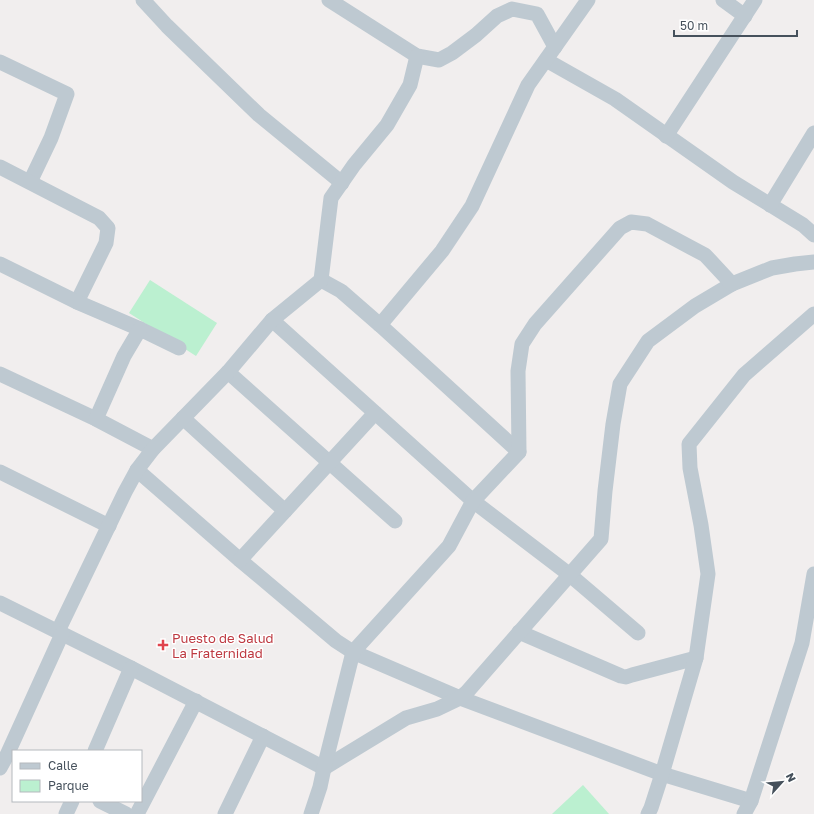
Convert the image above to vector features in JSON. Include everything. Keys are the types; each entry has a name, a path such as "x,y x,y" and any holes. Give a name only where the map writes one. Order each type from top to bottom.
{"street":[{"path":"143,0 167,26 259,115 342,183"},
{"path":"329,0 417,56 439,60 452,53 476,36 497,16 512,9 537,14 555,47"},
{"path":"380,325 442,251 472,206 528,85 588,0"},
{"path":"724,0 745,16"},
{"path":"666,136 755,0"},
{"path":"5,758 124,492 137,470 153,449 228,372 272,320 321,280 331,198 354,165 387,125 410,85 417,56"},
{"path":"546,60 615,99 733,182 802,225 814,235"},
{"path":"0,62 68,94 51,138 30,182"},
{"path":"770,205 814,133"},
{"path":"0,167 99,218 108,228 106,243 77,302"},
{"path":"311,814 320,787 353,652 449,546 473,501 519,452 518,371 522,344 535,324 620,228 631,222 647,224 705,255 732,284"},
{"path":"324,768 406,718 437,709 460,698 467,692 601,539 613,424 620,384 648,341 695,306 732,284 772,268 814,262"},
{"path":"0,264 77,302 140,329 179,348"},
{"path":"321,280 341,292 380,325 519,452"},
{"path":"648,814 662,774 696,658 708,574 690,468 689,444 744,375 814,314"},
{"path":"272,320 473,501 570,575 638,634"},
{"path":"96,419 124,356 140,329"},
{"path":"228,372 395,521"},
{"path":"0,374 96,419 153,449"},
{"path":"240,560 375,413"},
{"path":"183,418 285,511"},
{"path":"137,470 336,641 353,652 460,698 748,808 802,643 814,574"},
{"path":"0,472 109,526"},
{"path":"1,606 131,668 324,768"},
{"path":"519,632 626,677 696,658"},
{"path":"95,750 131,668"},
{"path":"137,814 196,701"},
{"path":"224,814 263,736"},
{"path":"66,814 72,802"},
{"path":"102,802 126,814"}],"green space":[{"path":"150,280 217,323 196,356 129,313"},
{"path":"583,785 609,814 552,814"}],"place":[{"name":"Puesto de Salud La Fraternidad","path":"163,645"}]}
